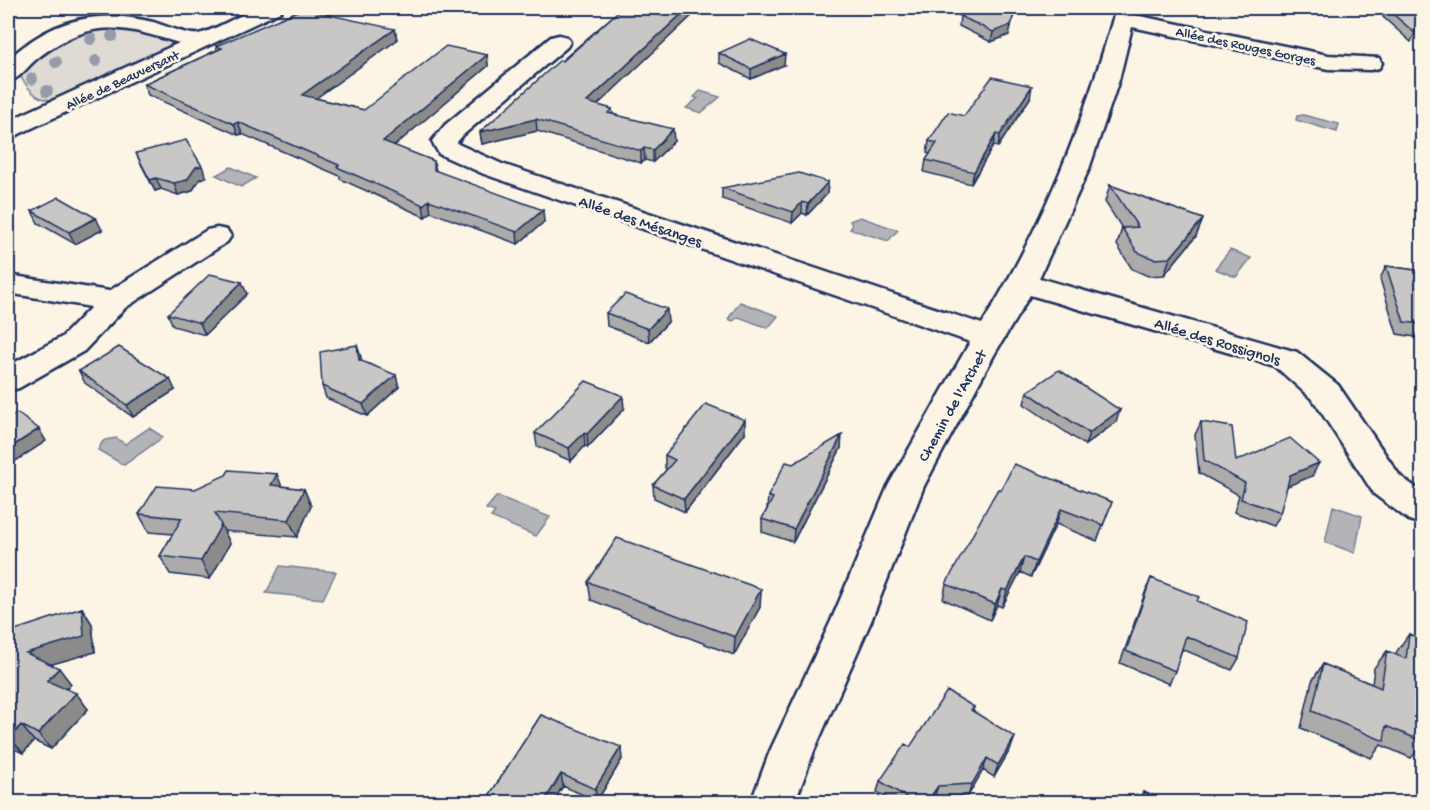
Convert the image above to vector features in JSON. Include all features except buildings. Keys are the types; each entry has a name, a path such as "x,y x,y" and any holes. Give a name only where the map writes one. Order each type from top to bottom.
{"street":[{"name":"Allée de Beauversant","path":"8,130 273,8"},
{"name":"Allée des Rouges Gorges","path":"1119,11 1328,62 1371,63"},
{"name":"Chemin de l'Archet","path":"772,802 906,486 988,337 1022,283 1076,169 1107,80 1119,11"},
{"name":"Allée de Beauversant","path":"43,115 14,87 18,61 63,31 81,24 106,20 126,21 201,43"},
{"name":"Allée des Mésanges","path":"559,42 454,130 444,141 448,149 493,169 988,337"},
{"path":"8,380 73,344 114,301 217,236"},
{"name":"Allée des Rossignols","path":"1022,283 1286,359 1326,393 1387,485 1422,510"},
{"path":"8,284 114,301"}],"shaded area":[{"path":"115,25 168,39 173,46 166,53 66,99 43,99 28,88 19,74 28,62 84,28"},
{"path":"700,91 720,97 701,113 686,108 698,98 694,97"},
{"path":"1303,115 1339,124 1337,132 1296,120 1297,116"},
{"path":"231,167 256,178 241,187 216,175"},
{"path":"860,217 898,230 888,241 850,229 852,226 850,221"},
{"path":"1230,250 1251,258 1236,277 1215,269"},
{"path":"740,302 778,316 768,328 739,317 733,321 728,319"},
{"path":"149,428 163,437 124,465 98,450 104,440 116,438 125,444"},
{"path":"497,496 550,517 536,536 491,517 495,512 486,509"},
{"path":"1333,506 1362,516 1355,553 1325,542"},
{"path":"280,566 336,572 323,599 266,593"}]}
